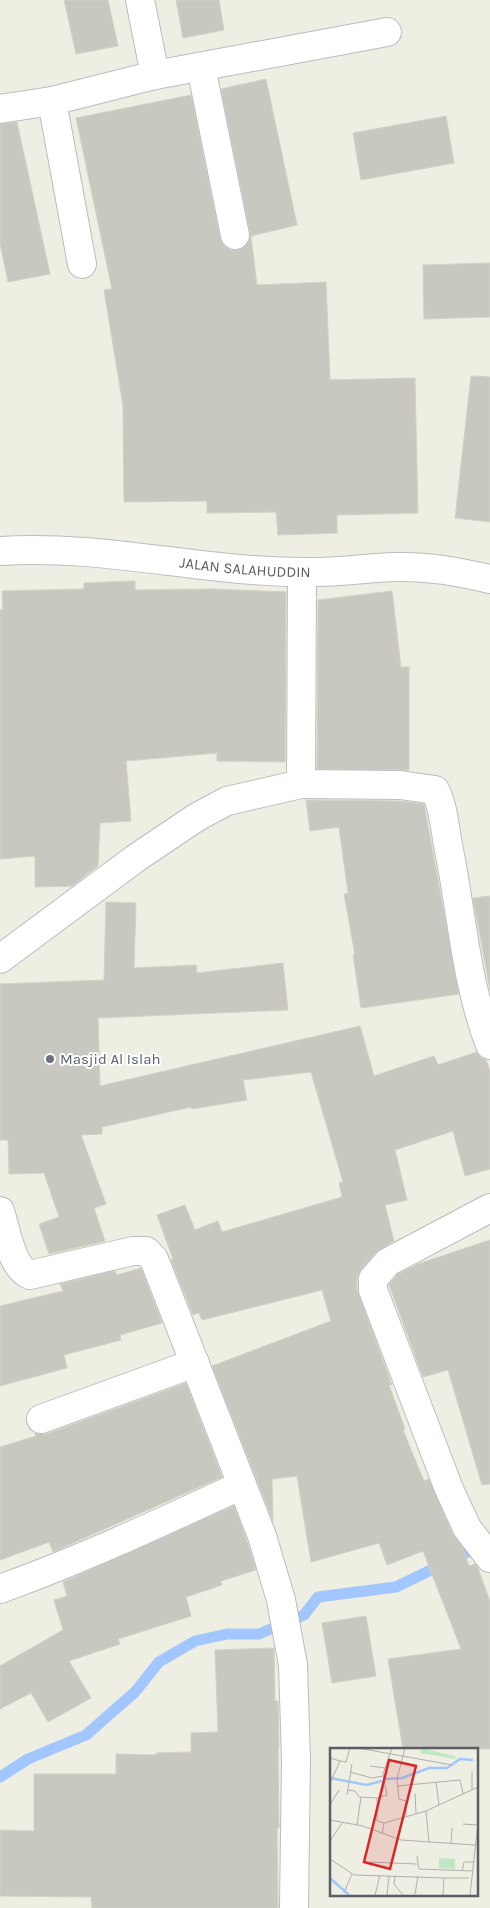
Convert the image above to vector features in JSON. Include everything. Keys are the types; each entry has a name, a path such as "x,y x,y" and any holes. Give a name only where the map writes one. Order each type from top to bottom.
{"street":[{"path":"140,0 155,75"},
{"path":"0,109 52,101 155,75 387,32"},
{"path":"201,67 235,236"},
{"path":"52,101 82,264"},
{"name":"JALAN SALAHUDDIN","path":"0,551 28,549 112,554 200,566 302,572 398,567 455,571 490,579"},
{"path":"302,572 302,784"},
{"path":"0,959 136,858 197,817 227,801 302,784 400,785 435,790 457,890 469,970 479,1017 490,1045"},
{"path":"490,1208 388,1262 373,1279 373,1290 377,1304 409,1382 449,1489 467,1528 490,1558"},
{"path":"0,1211 16,1263 23,1272 30,1275 133,1251 146,1252 154,1259 262,1536 280,1600 293,1665 296,1760 294,1908"},
{"path":"41,1419 194,1364"},
{"path":"0,1589 152,1527 242,1485"}],"building":[{"path":"64,0 108,0 118,46 76,54"},
{"path":"176,0 219,0 224,30 183,38"},
{"path":"266,79 297,225 251,236 257,285 326,282 330,380 415,378 418,513 337,515 337,533 278,535 276,512 207,513 207,501 124,502 123,406 104,290 112,289 76,118 191,95 220,238 224,246 231,250 238,250 246,246 250,239 250,232 221,89"},
{"path":"446,116 454,163 361,180 353,133"},
{"path":"17,122 50,274 8,282 0,243 0,124"},
{"path":"490,263 490,317 424,319 423,265"},
{"path":"471,376 490,377 490,522 455,518"},
{"path":"135,581 135,590 214,589 286,592 285,762 217,761 217,753 126,761 131,821 100,823 98,866 72,886 35,887 35,856 0,859 0,610 3,610 2,591 84,589 84,583"},
{"path":"392,591 401,667 409,667 409,770 317,769 318,600"},
{"path":"306,800 399,801 424,804 459,994 361,1008 353,955 355,955 344,894 348,893 339,827 310,831"},
{"path":"490,896 490,990 473,898"},
{"path":"106,902 136,903 134,968 196,965 197,973 283,963 288,1010 98,1018 100,1086 360,1026 374,1076 434,1056 438,1065 477,1052 480,1057 486,1060 490,1071 490,1169 465,1176 453,1131 395,1150 407,1200 385,1205 394,1241 377,1251 361,1269 357,1279 357,1290 392,1385 389,1385 405,1429 403,1430 424,1481 429,1479 453,1535 462,1547 469,1566 475,1564 478,1568 490,1602 490,1749 403,1748 388,1659 461,1649 423,1551 387,1565 379,1543 311,1562 297,1476 272,1479 273,1521 212,1366 331,1321 322,1290 202,1320 199,1313 193,1315 171,1260 173,1259 157,1215 185,1205 195,1230 218,1221 222,1232 342,1197 339,1183 343,1182 311,1072 243,1080 247,1100 192,1109 191,1107 102,1127 102,1134 81,1135 106,1204 94,1208 105,1241 49,1254 39,1224 59,1217 44,1173 9,1174 8,1140 0,1140 0,984 104,980"},
{"path":"490,1240 490,1484 482,1485 448,1370 423,1377 389,1285 398,1274 418,1264"},
{"path":"141,1268 162,1323 120,1335 121,1340 64,1355 67,1368 0,1386 0,1306 63,1291 60,1284 115,1271 117,1275"},
{"path":"186,1383 222,1477 53,1552 49,1542 0,1560 0,1447 36,1436 35,1433 46,1434"},
{"path":"234,1506 256,1570 221,1581 222,1585 186,1597 191,1616 118,1639 120,1644 69,1661 91,1698 48,1722 31,1693 0,1709 0,1666 63,1630 54,1600 67,1596 63,1582"},
{"path":"366,1616 376,1676 332,1683 322,1623"},
{"path":"274,1648 275,1701 278,1701 279,1747 278,1908 92,1908 91,1897 0,1896 0,1830 34,1831 34,1774 116,1774 116,1754 156,1755 156,1753 191,1752 191,1733 218,1732 215,1650"}],"waterway":[{"path":"0,1777 28,1759 86,1735 135,1692 159,1662 195,1641 227,1634 259,1634 304,1615 318,1597 396,1587 482,1545"}],"place":[{"name":"Masjid Al Islah","path":"50,1059"}]}
